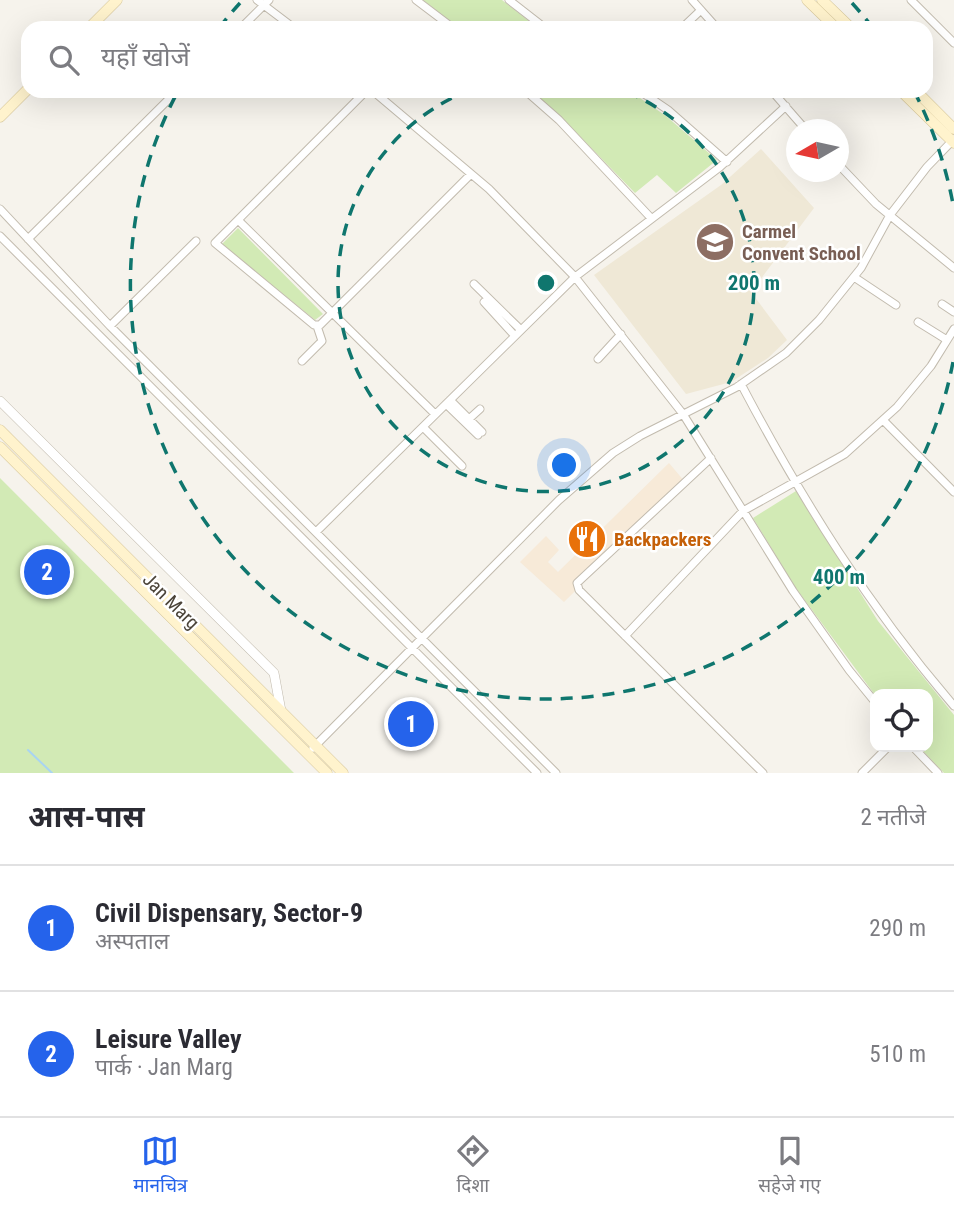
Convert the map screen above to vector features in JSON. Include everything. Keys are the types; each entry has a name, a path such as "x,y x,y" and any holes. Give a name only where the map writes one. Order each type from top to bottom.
{"main road":[{"path":"96,21 117,0"},
{"path":"807,0 829,21"},
{"path":"822,0 844,21"},
{"path":"0,117 21,96"},
{"path":"908,98 953,141"},
{"path":"923,98 954,129"},
{"name":"Jan Marg","path":"0,430 281,711 327,773"},
{"name":"Jan Marg","path":"0,447 311,749 343,773"}],"street":[{"path":"416,0 444,21"},
{"path":"509,0 536,21"},
{"path":"692,0 711,21"},
{"path":"247,21 263,2 286,21"},
{"path":"916,2 954,43"},
{"path":"689,21 701,10"},
{"path":"28,239 170,98"},
{"path":"302,361 322,341 317,326 215,243 359,98"},
{"path":"381,98 471,174 575,277 683,414 793,591 870,696"},
{"path":"534,98 559,120 651,218"},
{"path":"650,98 668,110 727,162"},
{"path":"779,98 797,119"},
{"path":"316,532 575,277 727,162 786,106"},
{"path":"311,749 559,500 603,462 640,436 741,384 786,353 819,320 854,277 890,215 927,167 953,141"},
{"path":"317,326 471,174"},
{"path":"849,175 890,215 954,268"},
{"path":"0,209 110,326 556,773"},
{"path":"238,220 435,414"},
{"path":"0,236 537,773"},
{"path":"110,326 196,241"},
{"path":"854,277 897,305"},
{"path":"474,284 518,333"},
{"path":"484,302 518,333"},
{"path":"942,304 954,312"},
{"path":"918,322 947,341"},
{"path":"625,636 743,511 845,454 897,407 931,366 954,328"},
{"path":"598,359 621,334"},
{"path":"741,384 828,537 880,615 954,706"},
{"path":"0,401 274,673 281,711"},
{"path":"448,402 469,419 480,433 448,402"},
{"path":"469,419 481,409"},
{"path":"883,420 954,492"},
{"path":"423,426 462,466"},
{"path":"710,458 577,583 579,590 762,773"},
{"path":"862,773 883,752"},
{"path":"918,752 938,773"}],"shaded area":[{"name":"Carmel Convent School","path":"761,149 786,177 786,182 791,182 814,208 751,292 787,340 768,358 731,382 686,394 594,275 721,185"},
{"path":"669,463 685,482 564,602 520,562 546,536 559,550 548,562 558,572"}],"green space":[{"path":"423,0 502,0 529,21 450,21"},
{"path":"540,98 640,98 666,116 717,160 676,193 657,175 635,193"},
{"path":"238,228 323,314 315,320 222,244"},
{"path":"0,478 294,773 0,773"},
{"path":"796,491 878,621 933,689 871,689 795,587 753,518"},
{"path":"933,689 954,715 954,773 944,773 924,752 933,752"}],"waterway":[{"path":"28,750 52,773"}],"place":[{"name":"Carmel Convent School","path":"715,242"},
{"name":"Backpackers","path":"587,539"},
{"name":"Leisure Valley","path":"47,572"},
{"name":"Civil Dispensary, Sector-9","path":"411,724"}]}
